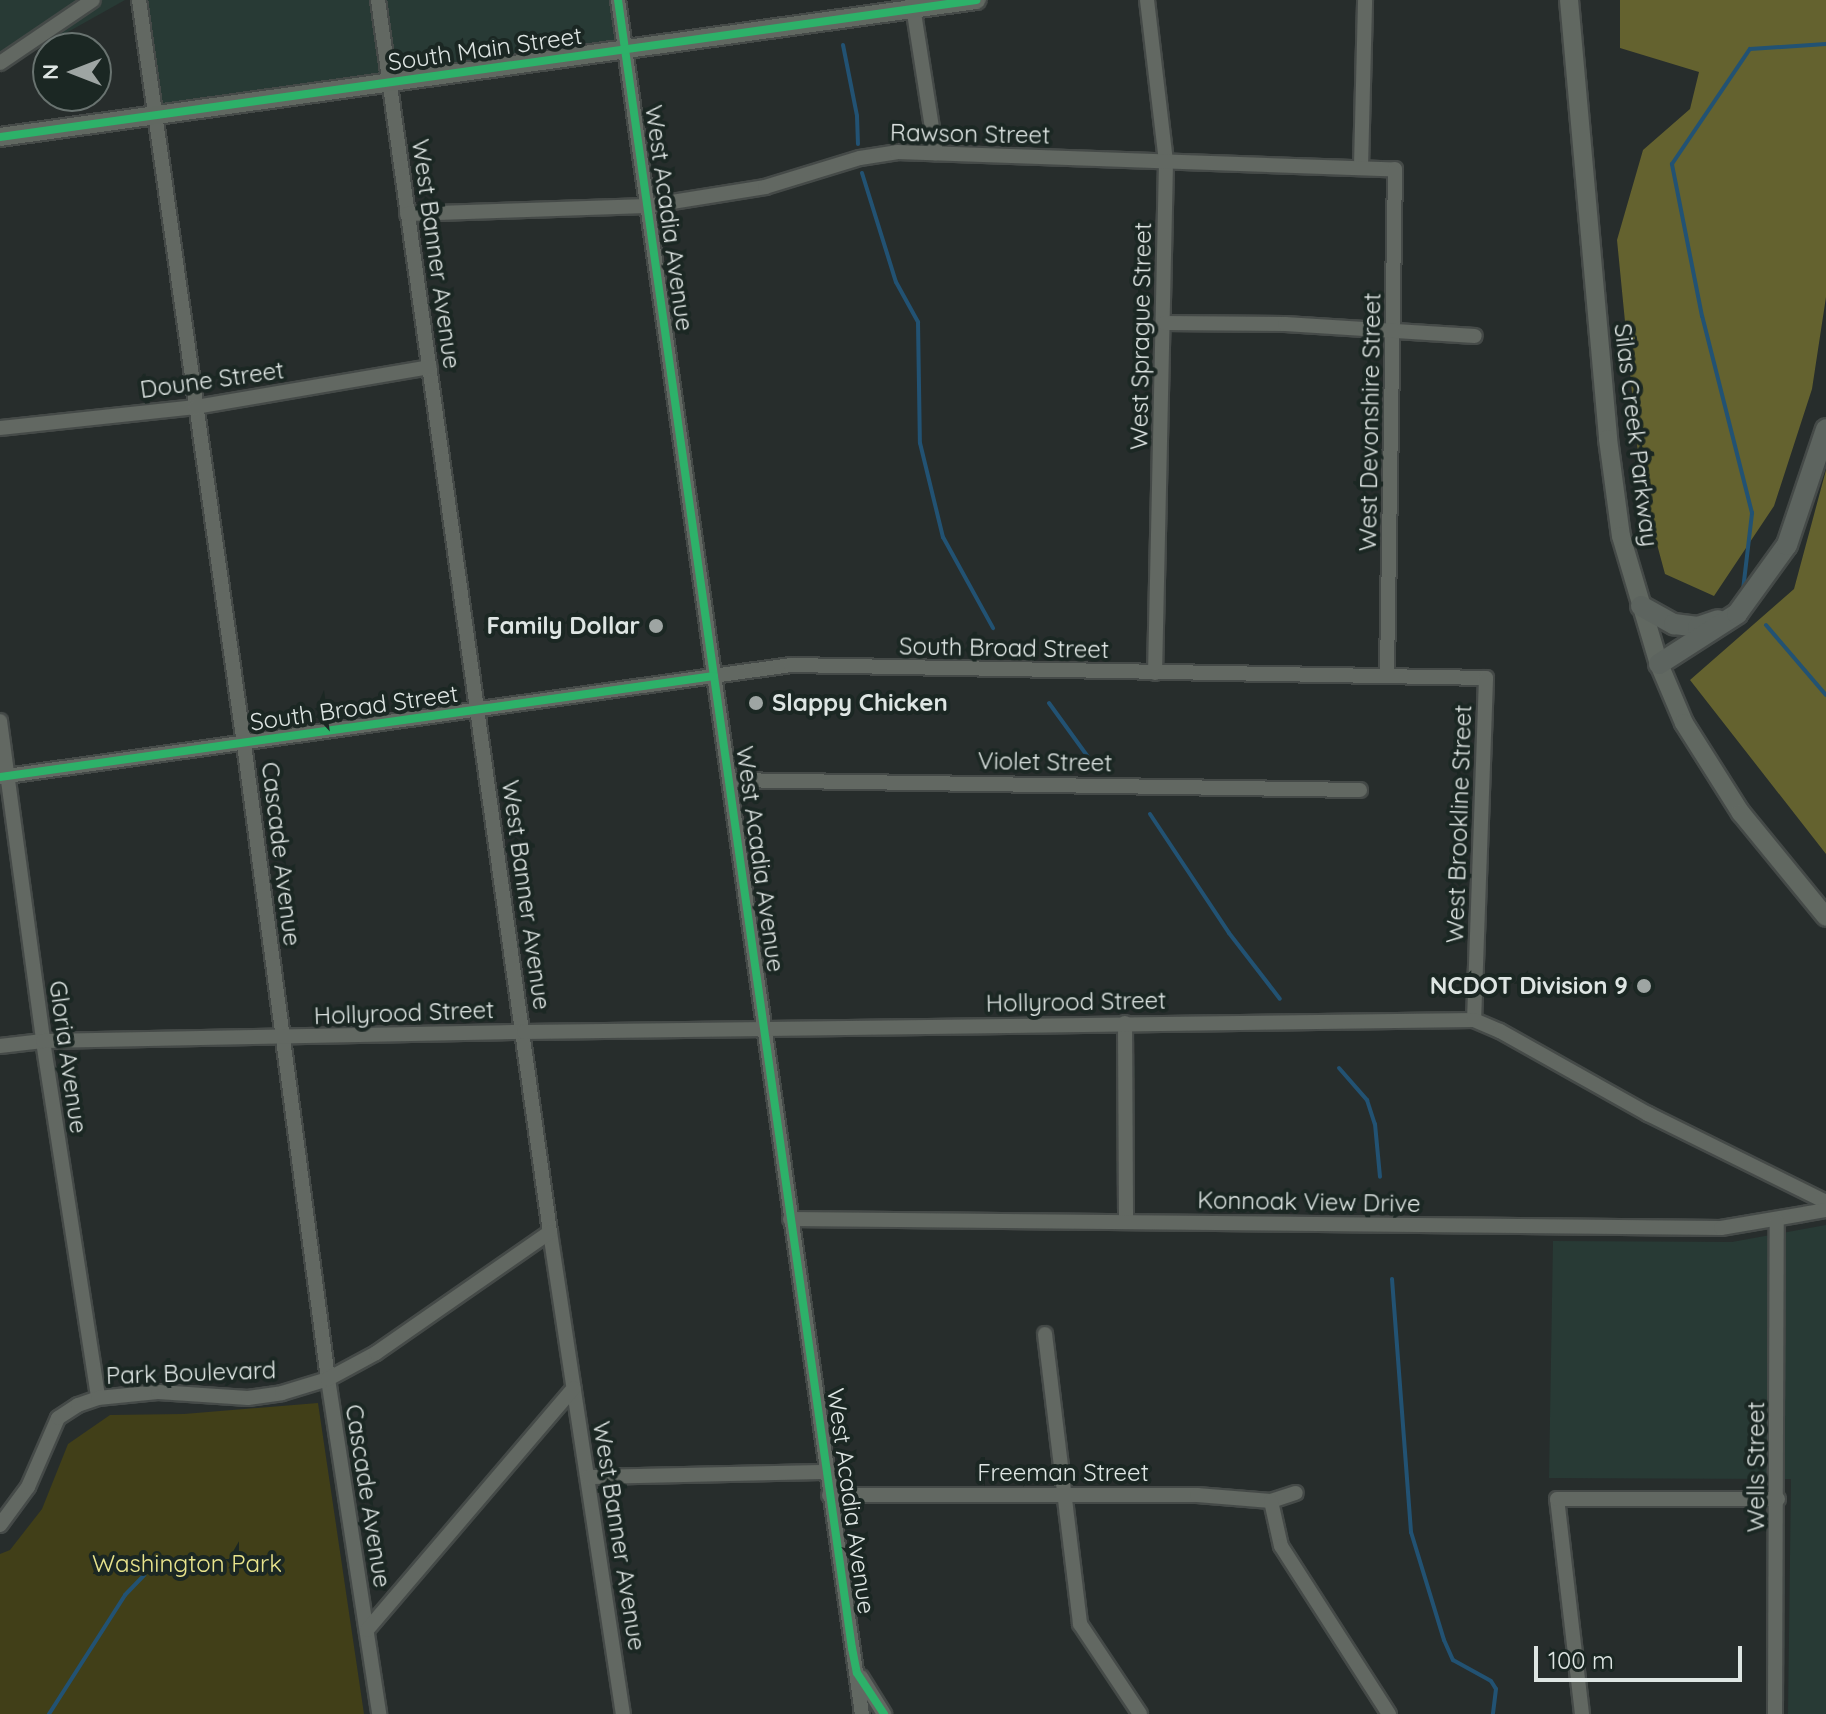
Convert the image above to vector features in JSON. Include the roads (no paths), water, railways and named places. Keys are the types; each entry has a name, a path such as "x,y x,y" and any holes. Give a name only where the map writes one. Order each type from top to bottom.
{"highway":[{"path":"1659,664 1737,614 1787,545 1826,429"},
{"path":"1641,606 1674,624 1698,627 1737,614"}],"main road":[{"name":"South Main Street","path":"0,137 625,51 912,5 976,0"},
{"name":"Silas Creek Parkway","path":"1569,0 1608,439 1621,536 1659,664 1684,723 1741,813 1826,917"}],"street":[{"path":"0,63 93,0"},
{"name":"Cascade Avenue","path":"139,0 244,744 328,1379 379,1714"},
{"name":"West Banner Avenue","path":"378,0 550,1232 623,1714"},
{"name":"West Acadia Avenue","path":"618,0 862,1714"},
{"name":"West Sprague Street","path":"1147,0 1166,162 1155,673"},
{"path":"1361,167 1365,0"},
{"path":"912,5 936,153"},
{"name":"Rawson Street","path":"407,214 647,206 765,187 860,158 897,152 1395,169"},
{"name":"West Devonshire Street","path":"1387,675 1395,169"},
{"path":"1164,323 1285,324 1475,336"},
{"name":"Doune Street","path":"0,428 196,407 430,367"},
{"name":"South Broad Street","path":"4,776 791,665 1486,678"},
{"name":"West Brookline Street","path":"1474,1020 1486,678"},
{"name":"Gloria Avenue","path":"0,721 4,776 98,1398"},
{"name":"Violet Street","path":"729,780 1360,790"},
{"name":"Hollyrood Street","path":"283,1038 1474,1020 1500,1031 1648,1114 1826,1202"},
{"path":"1125,1023 1126,1222"},
{"path":"0,1046 43,1041 283,1038"},
{"name":"Konnoak View Drive","path":"790,1219 1721,1228 1777,1221 1826,1210"},
{"name":"Wells Street","path":"1775,1714 1777,1221"},
{"name":"Park Boulevard","path":"0,1525 28,1487 58,1418 98,1398 158,1392 248,1398 282,1393 328,1379 376,1353 550,1232"},
{"path":"1045,1334 1080,1624 1140,1714"},
{"path":"367,1630 574,1388"},
{"path":"588,1477 826,1472"},
{"name":"Freeman Street","path":"829,1495 1197,1495 1271,1501 1296,1493"},
{"path":"1582,1714 1557,1499 1778,1499"},
{"path":"1271,1501 1281,1546 1389,1714"},
{"path":"857,1673 884,1714"}],"waterway":[{"path":"1743,590 1752,513 1702,316 1672,164 1750,49 1826,44"},
{"path":"843,45 857,116 858,144"},
{"path":"862,173 896,282 918,322 920,443 943,537 993,628"},
{"path":"1766,625 1826,695"},
{"path":"1049,703 1096,768"},
{"path":"1150,814 1229,933 1280,999"},
{"path":"1339,1068 1367,1100 1375,1124 1380,1177"},
{"path":"1392,1279 1411,1532 1453,1660 1491,1681 1496,1689 1493,1714"},
{"path":"49,1714 125,1595 144,1575"}],"place":[{"name":"Family Dollar","path":"656,626"},
{"name":"Slappy Chicken","path":"756,703"},
{"name":"NCDOT Division 9","path":"1644,986"}],"park label":[{"name":"Washington Park","path":"187,1564"}]}
